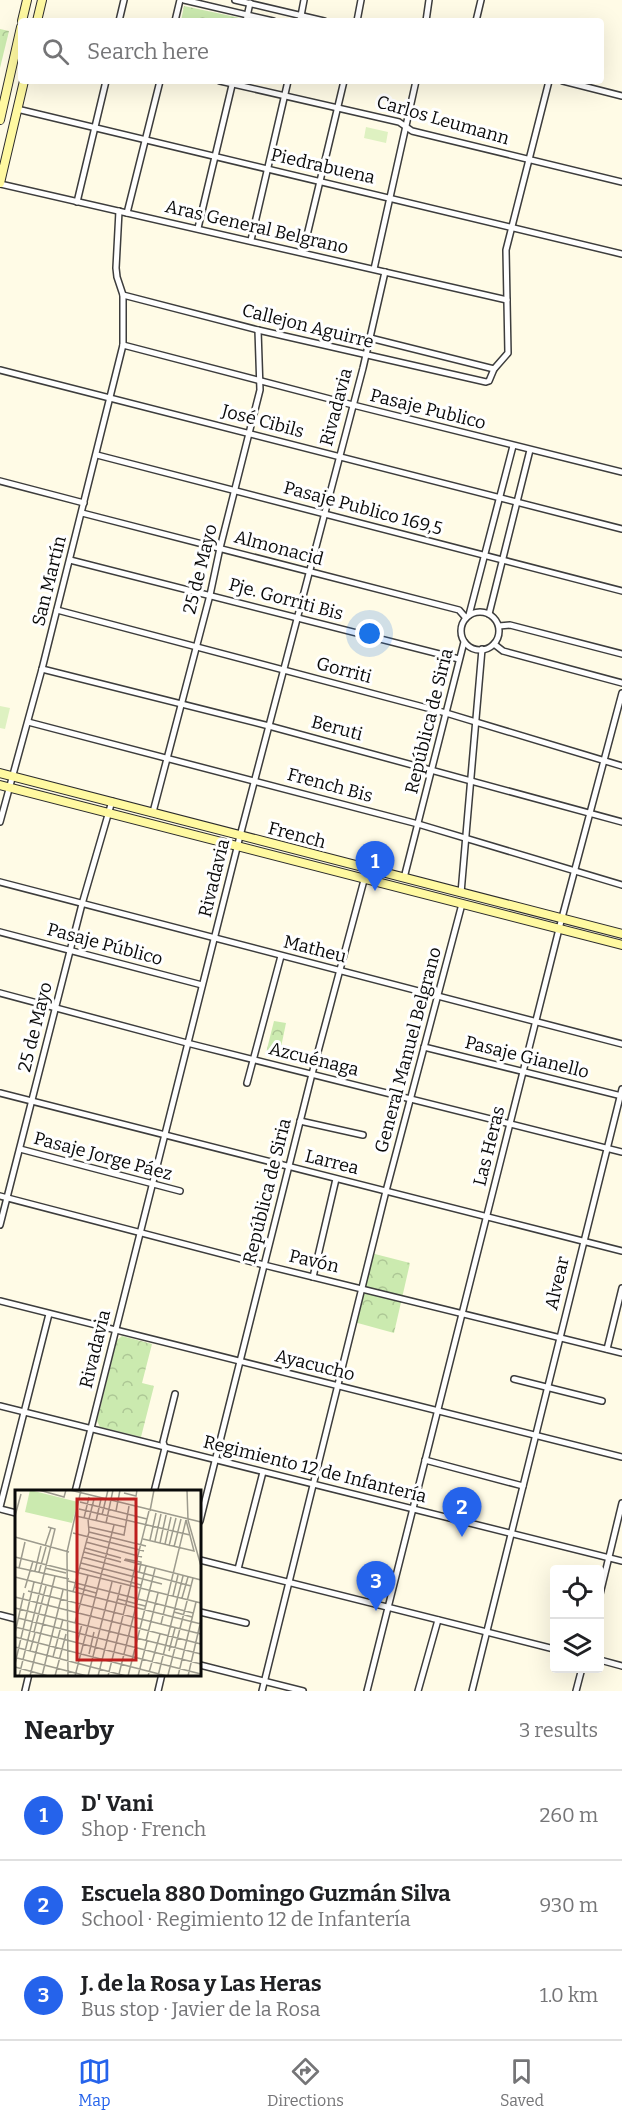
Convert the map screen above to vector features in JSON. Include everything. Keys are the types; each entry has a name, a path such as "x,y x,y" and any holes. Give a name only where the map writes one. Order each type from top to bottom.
{"main road":[{"path":"23,18 27,0"},
{"path":"38,18 42,0"},
{"path":"0,120 18,40"},
{"path":"0,184 23,84"},
{"name":"French","path":"0,772 622,934"},
{"name":"French","path":"0,785 622,945"}],"street":[{"path":"120,18 124,0"},
{"path":"176,18 182,0 247,18 250,3"},
{"path":"235,0 300,18 304,0"},
{"path":"358,18 362,0"},
{"path":"426,18 429,0"},
{"path":"477,18 481,0"},
{"path":"77,202 105,84"},
{"path":"127,213 159,84"},
{"path":"198,228 233,84"},
{"name":"Carlos Leumann","path":"241,84 399,122 412,131 622,182"},
{"path":"251,240 287,84"},
{"path":"303,252 343,84"},
{"path":"374,269 392,198 415,84"},
{"path":"494,369 508,353 506,256 548,84"},
{"path":"575,84 622,96"},
{"name":"Piedrabuena","path":"18,109 622,254"},
{"name":"Aras General Belgrano","path":"0,184 507,300"},
{"name":"San Martín","path":"0,822 42,669 123,345 123,295 116,268 119,211"},
{"name":"Rivadavia","path":"75,1490 237,846 366,356 385,272"},
{"name":"Callejon Aguirre","path":"123,295 366,356 486,382 489,381 494,369 370,338"},
{"name":"25 de Mayo","path":"153,812 210,595 260,390 258,330"},
{"name":"Pasaje Publico","path":"123,345 622,472"},
{"name":"José Cibils","path":"0,370 622,529"},
{"path":"467,617 478,612 494,617 499,626 499,632 494,644 482,650 472,648 465,642 461,630 467,617 513,446"},
{"path":"489,614 530,450"},
{"name":"Pasaje Publico 169,5","path":"97,455 622,591"},
{"path":"0,481 84,503"},
{"name":"Almonacid","path":"82,513 459,610 467,617"},
{"name":"Pje. Gorriti Bis","path":"70,560 459,659"},
{"name":"Gorriti","path":"57,610 446,713 622,766"},
{"path":"499,626 510,625 622,654"},
{"name":"República de Siria","path":"404,878 465,642"},
{"path":"494,644 503,651 622,683"},
{"name":"República de Siria","path":"461,893 482,650"},
{"name":"Beruti","path":"42,669 269,726 622,822"},
{"name":"Las Heras","path":"367,1691 559,929 622,693"},
{"name":"French Bis","path":"28,722 418,824 622,885"},
{"name":"25 de Mayo","path":"0,1225 3,1197 20,1149 82,904 112,801"},
{"name":"República de Siria","path":"201,1517 312,1074 367,869"},
{"name":"Matheu","path":"0,882 622,1044"},
{"name":"General Manuel Belgrano","path":"262,1691 386,1191 462,904"},
{"name":"Pasaje Público","path":"0,932 202,985"},
{"path":"248,1083 281,956"},
{"name":"Azcuénaga","path":"0,993 187,1043 622,1152"},
{"name":"Pasaje Gianello","path":"424,1047 621,1096"},
{"name":"Alvear","path":"472,1691 622,1089"},
{"name":"Larrea","path":"0,1093 622,1251"},
{"path":"300,1121 363,1135"},
{"name":"Pasaje Jorge Páez","path":"20,1149 180,1191"},
{"path":"313,1277 336,1179"},
{"name":"Pavón","path":"3,1197 264,1265 622,1353"},
{"path":"607,1349 622,1288"},
{"name":"Ayacucho","path":"0,1301 622,1457"},
{"path":"15,1513 0,1508 49,1314"},
{"path":"514,1379 602,1401"},
{"path":"154,1490 175,1394"},
{"name":"Regimiento 12 de Infantería","path":"0,1406 622,1561"},
{"path":"425,1460 523,1486"},
{"path":"238,1569 263,1472"},
{"path":"604,1576 622,1503"},
{"path":"201,1560 550,1648"},
{"path":"201,1612 246,1623"},
{"path":"0,1615 15,1619"},
{"path":"418,1691 438,1620"},
{"path":"604,1661 622,1666"},
{"path":"201,1665 303,1691"},
{"path":"576,1691 581,1673"},
{"path":"25,1691 29,1676"},
{"path":"158,1691 162,1676"}],"green space":[{"path":"184,6 240,18 182,18"},
{"path":"0,29 9,31 0,68"},
{"path":"366,127 388,132 386,143 364,138"},
{"path":"0,706 10,708 5,729 0,728"},
{"path":"274,1021 286,1023 279,1057 266,1053"},
{"path":"371,1253 410,1263 394,1333 354,1322"},
{"path":"122,1336 152,1344 142,1383 154,1386 141,1437 100,1427 97,1421 117,1340"}],"place":[{"name":"D' Vani","path":"375,891"},
{"name":"Escuela 880 Domingo Guzmán Silva","path":"462,1537"},
{"name":"J. de la Rosa y Las Heras","path":"376,1611"}]}
